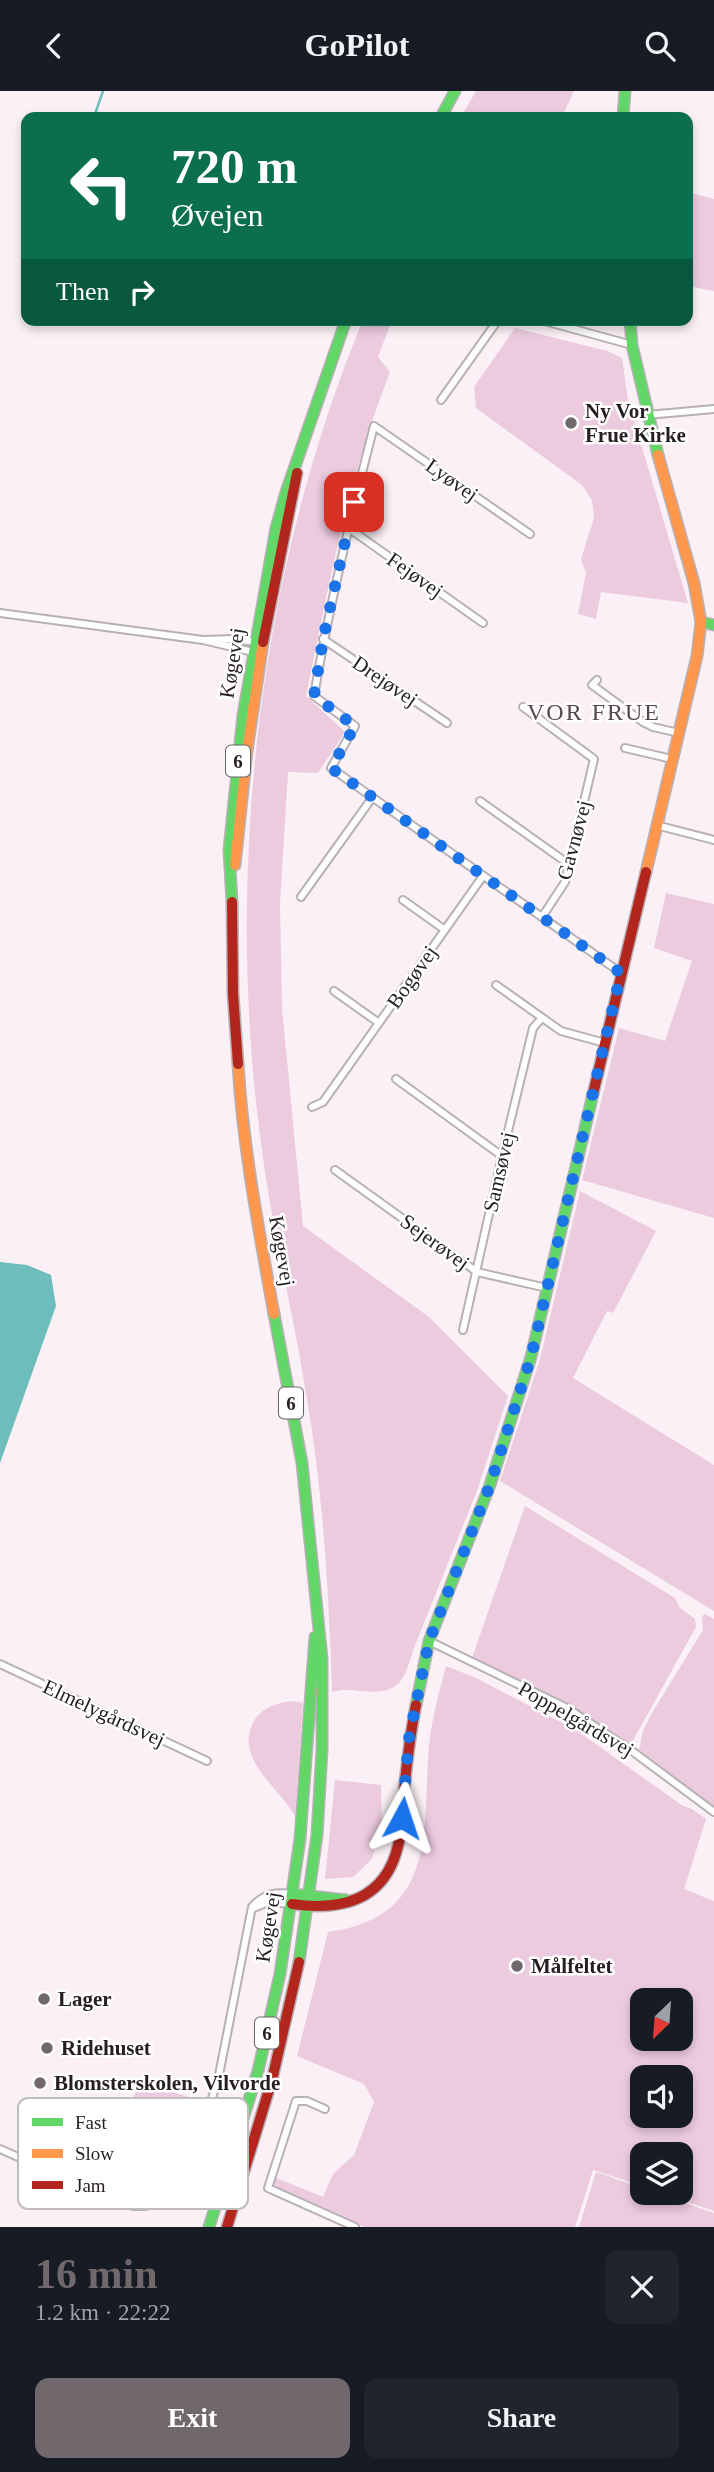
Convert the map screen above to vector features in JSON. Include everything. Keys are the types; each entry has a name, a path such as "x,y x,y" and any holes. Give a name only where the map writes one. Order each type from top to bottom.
{"main road":[{"path":"444,112 455,91"},
{"path":"623,112 625,91"},
{"name":"Køgevej","path":"248,2159 272,2081 289,2012 308,1902 317,1835 322,1751 322,1660 302,1463 255,1210 242,1114 233,994 232,882 257,647 294,495 300,455 344,326"},
{"path":"293,1899 308,1902 354,1900 373,1891 380,1884 395,1859 399,1844 409,1738 429,1641 490,1485 531,1357 697,656 701,622 694,583 647,415 630,326"},
{"path":"701,622 714,625"},
{"name":"Køgevej","path":"248,2105 278,1985 293,1899 305,1786 312,1658 317,1625"},
{"name":"Køgevej","path":"209,2227 215,2209"},
{"name":"Køgevej","path":"227,2227 233,2209"}],"street":[{"path":"441,400 494,326"},
{"path":"563,326 632,345"},
{"path":"647,415 714,409"},
{"name":"Lyøvej","path":"347,527 374,426 530,534"},
{"path":"347,527 314,696 355,726 331,768 621,973"},
{"name":"Fejøvej","path":"347,527 483,623"},
{"path":"0,613 257,647"},
{"path":"203,640 233,639 257,647"},
{"name":"Drejøvej","path":"323,639 447,723"},
{"path":"597,680 592,685 643,722 679,733"},
{"name":"Gavnøvej","path":"523,707 594,759 570,865 559,893 542,917"},
{"path":"625,748 672,759"},
{"path":"301,897 373,798"},
{"path":"481,801 570,865"},
{"path":"656,825 714,840"},
{"name":"Bogøvej","path":"312,1107 323,1102 483,876"},
{"name":"Bogøvej","path":"403,900 445,930"},
{"path":"496,985 561,1031 605,1043"},
{"name":"Bogøvej","path":"334,991 379,1023"},
{"name":"Samsøvej","path":"463,1330 533,1028 542,1018"},
{"path":"396,1079 502,1156"},
{"name":"Sejerøvej","path":"335,1170 477,1272 547,1288"},
{"name":"Poppelgårdsvej","path":"429,1641 567,1708 714,1811"},
{"name":"Elmelygårdsvej","path":"0,1664 207,1761"},
{"path":"212,2098 219,2075 249,1916 254,1908 268,1902 293,1899"},
{"path":"325,2109 307,2101 296,2101 268,2188 355,2227"},
{"path":"0,2149 18,2157"}],"shaded area":[{"path":"476,91 574,91 564,112 464,112"},
{"path":"693,193 714,199 714,291 693,287"},
{"path":"361,326 390,326 378,357 390,372 351,491 306,696 345,732 318,773 288,772 280,904 282,1008 303,1226 429,1317 508,1396 477,1491 407,1670 392,1688 373,1692 332,1692 327,1579 317,1467 264,1165 252,1059 247,952 249,844 258,736 273,628 296,523 326,420"},
{"path":"515,328 607,351 622,358 628,400 688,603 601,592 596,619 578,614 586,573 581,559 594,518 592,500 582,485 476,408 474,387"},
{"path":"666,893 714,904 714,1218 582,1180 619,1028 665,1041 692,961 654,948"},
{"path":"580,1191 656,1231 613,1313 607,1311 573,1378 714,1465 714,1611 500,1481 540,1359"},
{"path":"525,1506 675,1598 680,1608 695,1619 696,1627 631,1744 569,1705 472,1658"},
{"path":"705,1614 714,1619 714,1808 639,1750 650,1716 703,1630 702,1616"},
{"name":"Målfeltet","path":"446,1666 476,1678 576,1730 683,1806 706,1819 684,1889 714,1901 714,2211 693,2204 693,2142 630,2142 630,2182 593,2170 575,2227 364,2227 274,2189 274,2177 323,2197 333,2174 354,2155 374,2102 364,2084 297,2056 328,1932 364,1923 390,1908 407,1888 418,1864 426,1808 430,1735"},
{"path":"292,1701 303,1703 295,1816 261,1771 249,1747 249,1735 257,1716 270,1707"},
{"path":"335,1780 381,1785 382,1826 372,1859 353,1877 325,1879"},
{"path":"140,2081 191,2098 133,2098"},
{"path":"596,2172 630,2184 630,2205 691,2205 714,2213 714,2227 579,2227"}],"water":[{"path":"0,1262 27,1265 51,1275 56,1306 0,1463"}],"waterway":[{"path":"96,112 103,91"}],"traffic: fast":[{"path":"444,112 455,91"},
{"path":"623,112 625,91"},
{"path":"232,902 229,850 243,715 276,528 344,326"},
{"path":"630,326 632,345 658,455"},
{"path":"701,622 714,625"},
{"path":"416,1705 429,1641 490,1485 531,1357 593,1094"},
{"path":"274,1314 302,1463 322,1659 322,1750 317,1835 299,1962"},
{"path":"248,2103 280,1974 300,1839 315,1637"},
{"path":"293,1894 346,1900"},
{"path":"209,2227 215,2209"}],"traffic: slow":[{"path":"646,872 697,656 701,622 694,583 658,455"},
{"path":"235,865 247,751 263,642"},
{"path":"238,1064 257,1221 274,1314"}],"traffic: jam":[{"path":"263,642 297,473"},
{"path":"593,1094 646,872"},
{"path":"232,902 233,994 238,1064"},
{"path":"292,1904 310,1906 344,1903 359,1898 383,1879 392,1864 400,1839 416,1705"},
{"path":"248,2158 272,2080 299,1962"},
{"path":"227,2227 233,2209"}],"place":[{"name":"Ny Vor Frue Kirke","path":"571,423"},
{"name":"Målfeltet","path":"517,1966"},
{"name":"Lager","path":"44,1999"},
{"name":"Ridehuset","path":"47,2048"},
{"name":"Blomsterskolen, Vilvorde","path":"40,2083"}],"district":[{"name":"VOR FRUE","path":"594,712"}],"route":[{"path":"354,502 323,639 314,696 355,726 331,768 621,973 531,1357 490,1485 429,1641 409,1738 402,1818"}]}
